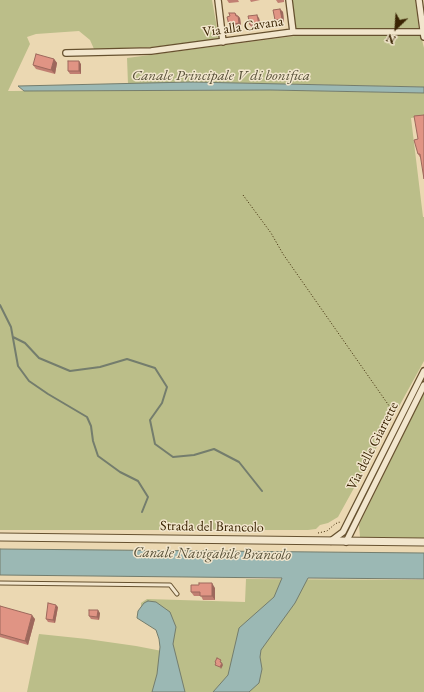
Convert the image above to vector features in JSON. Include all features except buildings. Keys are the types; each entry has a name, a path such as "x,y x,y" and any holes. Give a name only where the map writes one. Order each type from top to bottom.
{"street":[{"path":"218,0 223,42"},
{"path":"289,0 293,32"},
{"path":"419,0 424,34"},
{"name":"Via alla Cavana","path":"66,53 151,51 293,32 424,34"},
{"name":"Via delle Giarrette","path":"334,542 343,532 424,371"},
{"name":"Via delle Giarrette","path":"346,542 424,385"},
{"path":"350,532 352,538 356,542"},
{"name":"Strada del Brancolo","path":"0,536 334,542 424,542"}],"lane":[{"path":"0,583 170,585 177,594"}],"path":[{"path":"243,195 271,233 283,254 392,410 402,415"}],"green space":[{"path":"0,0 212,0 219,39 152,47 94,49 90,40 79,31 36,34 27,37 30,44 8,91 270,90 424,93 424,116 411,118 424,217 424,361 338,517 328,523 320,525 316,529 308,530 0,530"},
{"path":"291,0 415,0 419,30 294,30"},
{"path":"295,36 421,36 424,48 424,87 191,82 128,84 127,58"},
{"path":"424,393 424,538 360,537 359,525"},
{"path":"246,579 424,580 424,692 27,692 39,634 87,639 162,651 164,636 141,609 141,603 147,599 245,602"}],"water":[{"path":"191,82 424,87 424,93 270,90 24,91 18,86"},
{"name":"Canale Navigabile Brancolo","path":"0,549 424,553 424,579 308,578 295,603 261,650 260,657 262,669 259,683 249,692 213,692 228,675 239,628 274,597 282,578 0,575"},
{"path":"148,601 156,602 170,612 176,627 173,644 185,692 152,692 157,674 160,647 159,639 156,630 137,618 138,611 144,603"}],"waterway":[{"path":"0,305 11,327 18,366 29,381 87,417 91,426 93,441 98,456 120,472 138,481 148,497 142,512"},
{"path":"13,337 25,343 39,358 70,371 100,367 127,359 155,368 167,387 162,403 150,420 155,444 173,457 194,455 214,449 239,462 262,491"}],"water label":[{"name":"Canale Principale V di bonifica","path":"221,76"}]}
